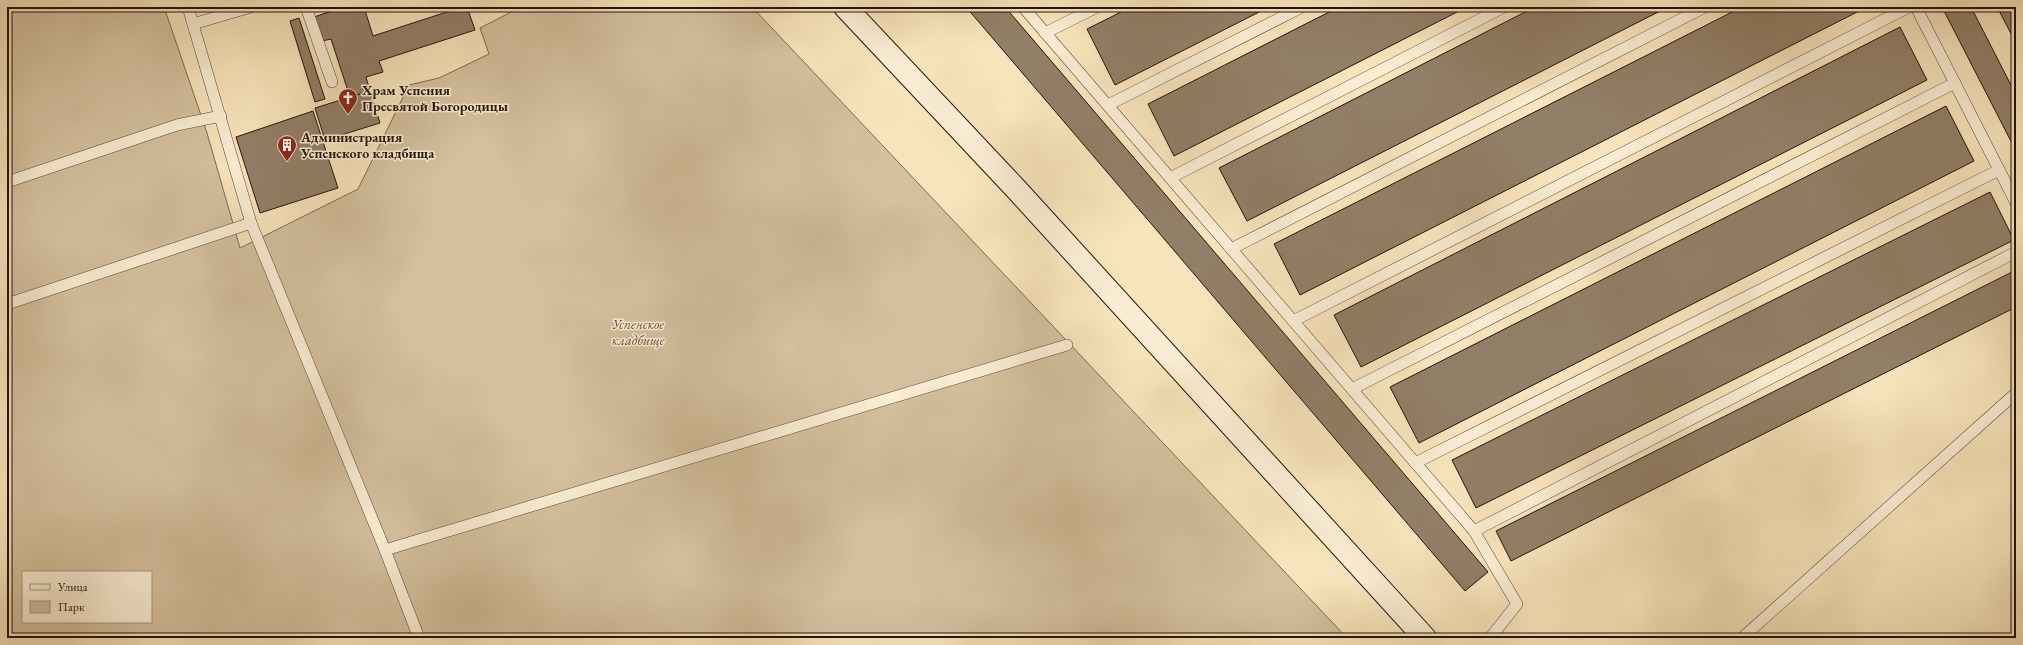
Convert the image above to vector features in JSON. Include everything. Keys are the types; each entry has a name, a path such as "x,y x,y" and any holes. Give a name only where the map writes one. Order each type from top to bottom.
{"main road":[{"path":"845,7 1017,190 1425,638"}],"lane":[{"path":"188,7 252,223 385,550 419,638"},
{"path":"193,24 251,7"},
{"path":"306,7 332,82"},
{"path":"1023,7 1474,531 1517,604 1490,638"},
{"path":"1045,33 1097,7"},
{"path":"1108,106 1302,7"},
{"path":"1170,178 1504,7"},
{"path":"1231,249 1705,7"},
{"path":"1293,321 1909,7"},
{"path":"1916,7 2016,202"},
{"path":"1352,389 1955,83"},
{"path":"7,182 177,126 221,116"},
{"path":"1415,462 1999,170"},
{"path":"7,304 252,223"},
{"path":"1474,531 2016,252"},
{"path":"385,550 1067,345"},
{"path":"1742,638 2016,393"}],"green space":[{"name":"Успенское кладбище","path":"7,7 164,7 207,133 240,248 358,189 409,85 439,78 489,54 480,28 521,7 752,7 1347,638 7,638"}],"building":[{"path":"344,7 364,7 373,36 462,7 467,7 475,30 379,61 383,72 366,77 370,91 350,97 331,39 322,41 314,17"},
{"path":"966,7 1005,7 1488,572 1465,591"},
{"path":"1055,7 1065,7 1057,11"},
{"path":"1131,7 1269,7 1115,85 1087,29"},
{"path":"1339,7 1467,7 1174,156 1148,104"},
{"path":"1535,7 1668,7 1247,221 1219,168"},
{"path":"1742,7 1867,7 1300,295 1274,244"},
{"path":"1942,7 1971,7 2016,95 2016,151"},
{"path":"1997,7 2016,7 2016,43"},
{"path":"299,18 325,99 315,102 290,21"},
{"path":"1900,27 1927,80 1361,367 1334,315"},
{"name":"Храм Успения Пресвятой Богородицы","path":"370,91 380,123 325,140 315,108"},
{"path":"1946,106 1974,161 1419,443 1390,387"},
{"name":"Администрация Успенского кладбища","path":"313,111 338,188 260,213 236,137"},
{"path":"1990,192 2014,240 1476,508 1452,460"},
{"path":"2016,270 2016,307 1511,561 1496,531"}],"place":[{"name":"Храм Успения Пресвятой Богородицы","path":"348,115"},
{"name":"Администрация Успенского кладбища","path":"287,162"}]}
